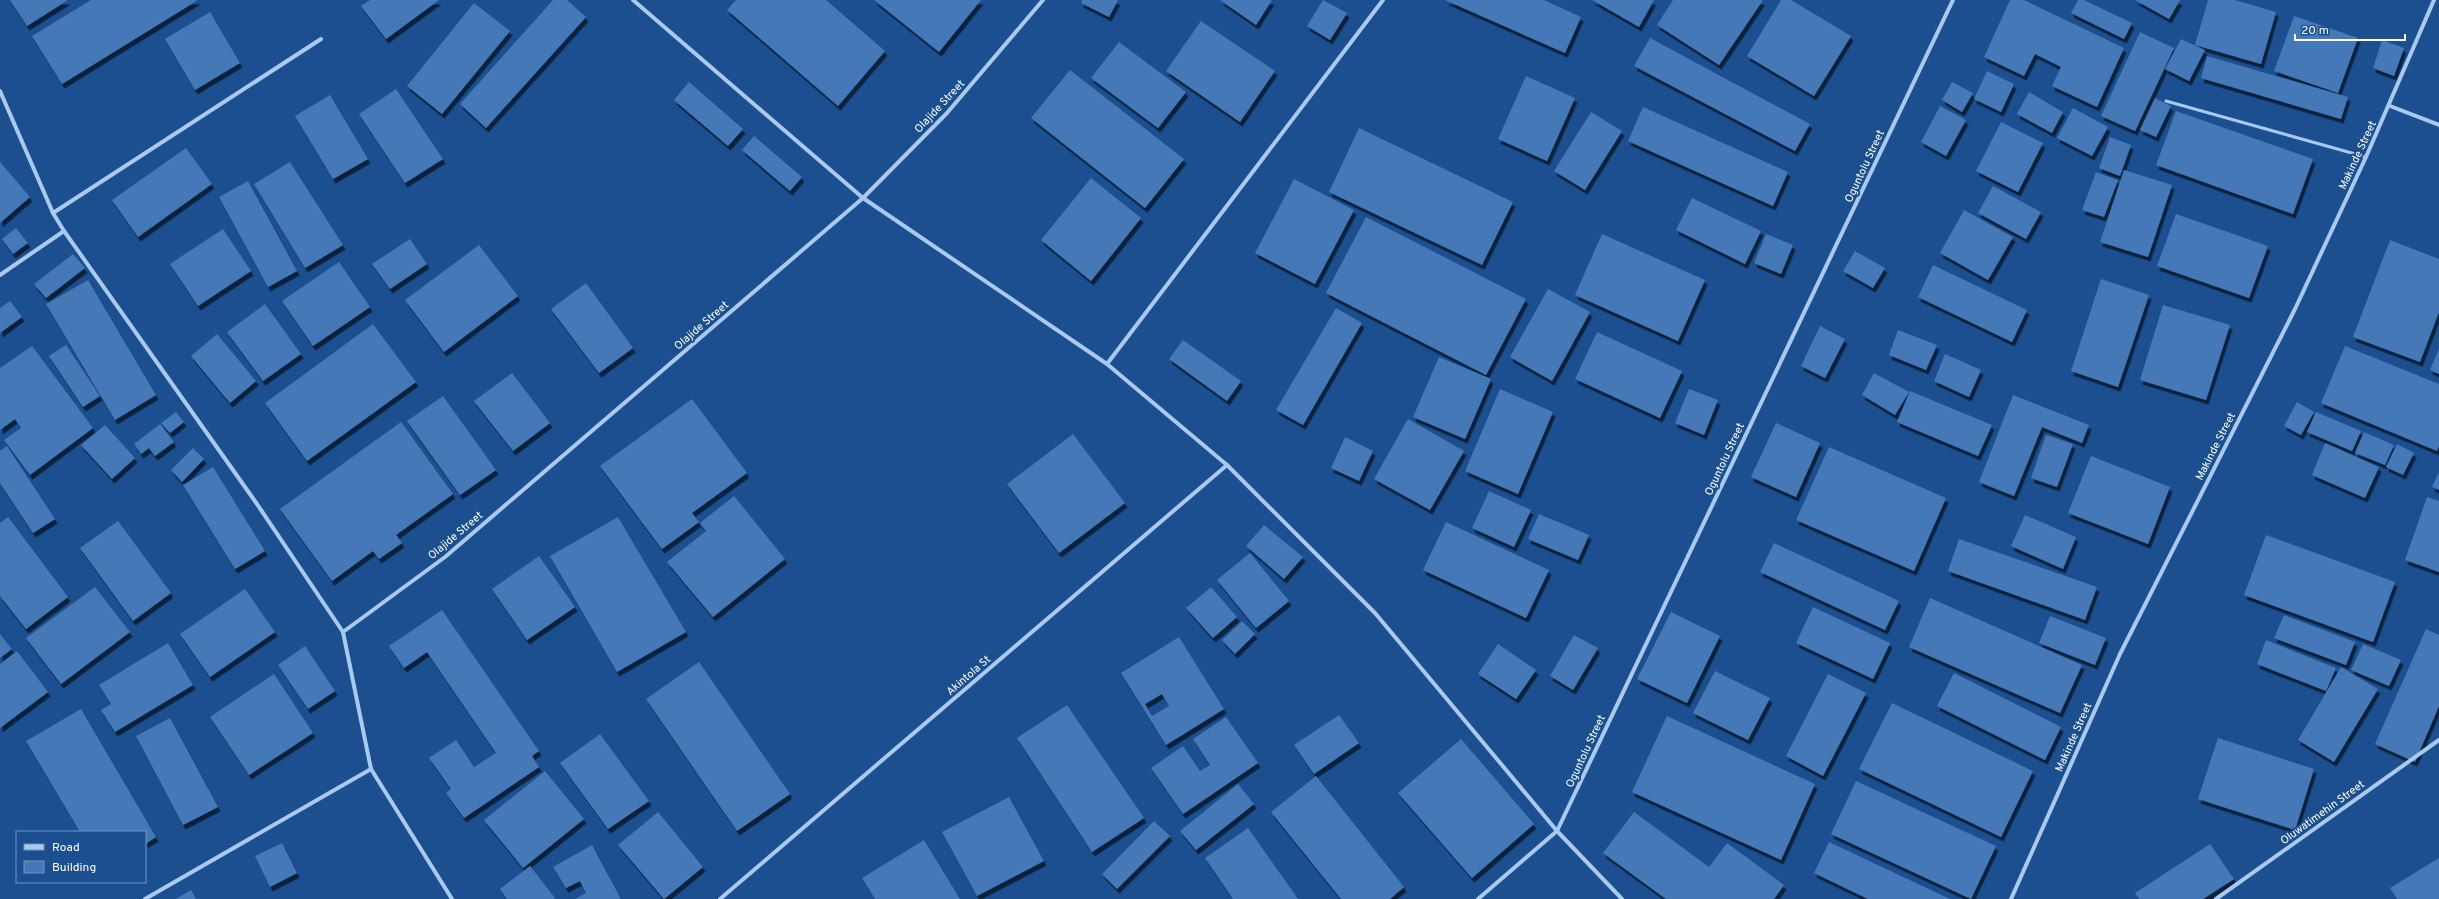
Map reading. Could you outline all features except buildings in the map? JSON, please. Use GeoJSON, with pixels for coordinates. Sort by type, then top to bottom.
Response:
{"type":"FeatureCollection","features":[{"type":"Feature","properties":{"kind":"street"},"geometry":{"type":"LineString","coordinates":[[633,0],[863,198],[1107,364],[1227,465],[1375,613],[1557,831],[1622,899]]}},
{"type":"Feature","properties":{"kind":"street","name":"Olajide Street"},"geometry":{"type":"LineString","coordinates":[[342,632],[445,557],[863,198],[947,113],[1043,0]]}},
{"type":"Feature","properties":{"kind":"street"},"geometry":{"type":"LineString","coordinates":[[1107,364],[1382,0]]}},
{"type":"Feature","properties":{"kind":"street","name":"Oguntolu Street"},"geometry":{"type":"LineString","coordinates":[[1478,899],[1557,831],[1953,0]]}},
{"type":"Feature","properties":{"kind":"street","name":"Makinde Street"},"geometry":{"type":"LineString","coordinates":[[2012,899],[2120,654],[2294,309],[2390,106],[2434,0]]}},
{"type":"Feature","properties":{"kind":"street"},"geometry":{"type":"LineString","coordinates":[[53,213],[321,39]]}},
{"type":"Feature","properties":{"kind":"street"},"geometry":{"type":"LineString","coordinates":[[0,91],[53,213],[64,231],[257,504],[342,632],[371,769],[452,899]]}},
{"type":"Feature","properties":{"kind":"street"},"geometry":{"type":"LineString","coordinates":[[2390,106],[2439,125]]}},
{"type":"Feature","properties":{"kind":"street"},"geometry":{"type":"LineString","coordinates":[[0,275],[64,231]]}},
{"type":"Feature","properties":{"kind":"street","name":"Akintola St"},"geometry":{"type":"LineString","coordinates":[[720,899],[1227,465]]}},
{"type":"Feature","properties":{"kind":"street","name":"Oluwatimehin Street"},"geometry":{"type":"LineString","coordinates":[[2216,899],[2439,740]]}},
{"type":"Feature","properties":{"kind":"street"},"geometry":{"type":"LineString","coordinates":[[145,899],[371,769]]}},
{"type":"Feature","properties":{"kind":"lane"},"geometry":{"type":"LineString","coordinates":[[2166,101],[2366,158]]}}]}
